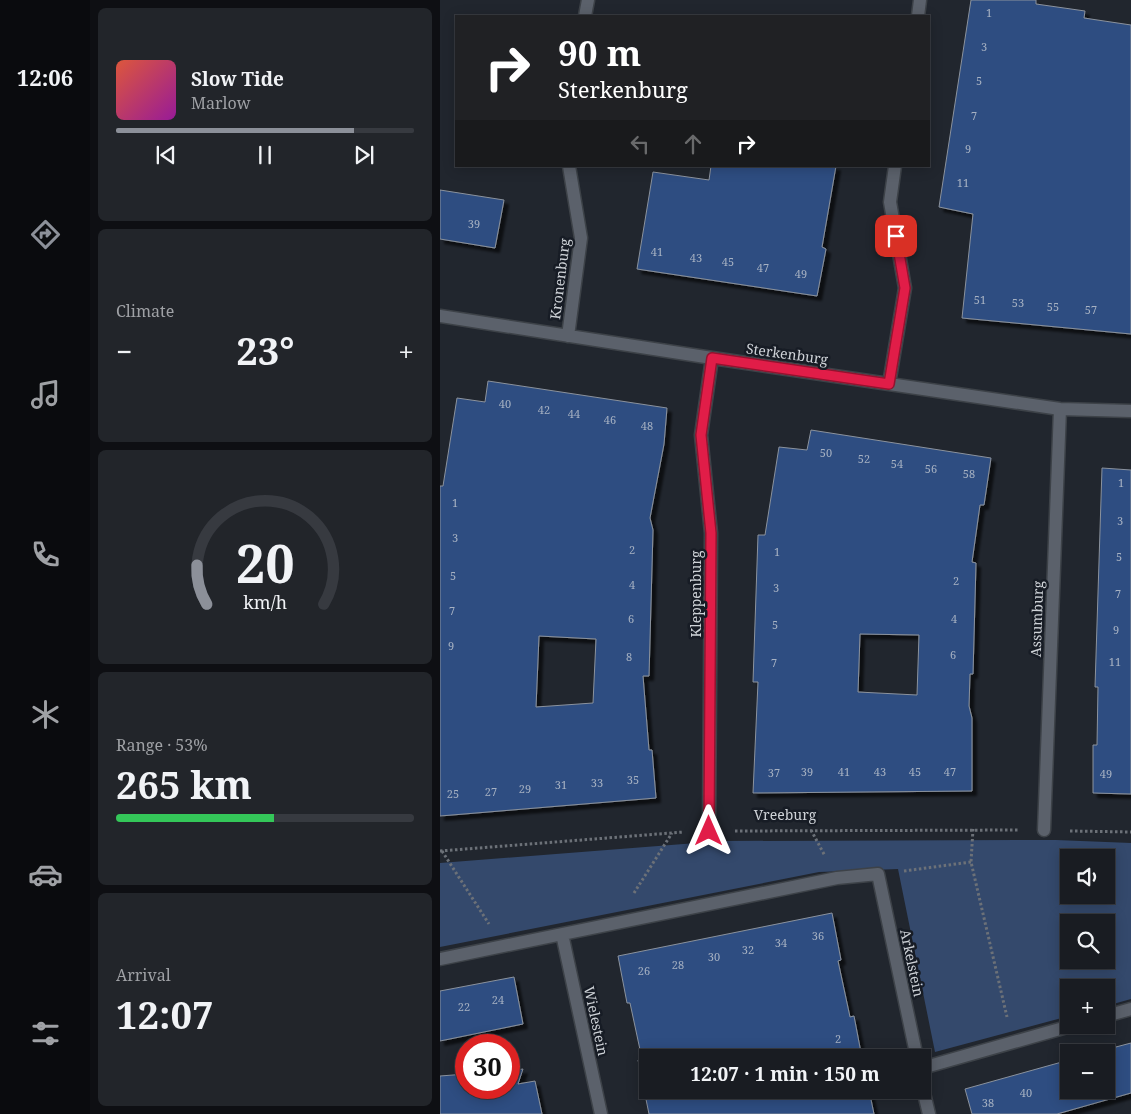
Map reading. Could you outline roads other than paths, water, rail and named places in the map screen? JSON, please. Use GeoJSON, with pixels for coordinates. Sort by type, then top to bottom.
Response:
{"type":"FeatureCollection","features":[{"type":"Feature","properties":{"kind":"street"},"geometry":{"type":"LineString","coordinates":[[585,15],[588,0]]}},
{"type":"Feature","properties":{"kind":"street"},"geometry":{"type":"LineString","coordinates":[[918,15],[920,0]]}},
{"type":"Feature","properties":{"kind":"street","name":"Kronenburg"},"geometry":{"type":"LineString","coordinates":[[568,336],[582,238],[569,167]]}},
{"type":"Feature","properties":{"kind":"street"},"geometry":{"type":"LineString","coordinates":[[889,384],[905,288],[890,202],[895,167]]}},
{"type":"Feature","properties":{"kind":"street","name":"Sterkenburg"},"geometry":{"type":"LineString","coordinates":[[440,316],[1060,409],[1131,411]]}},
{"type":"Feature","properties":{"kind":"street","name":"Kleppenburg"},"geometry":{"type":"LineString","coordinates":[[709,831],[711,533],[701,435],[712,358]]}},
{"type":"Feature","properties":{"kind":"street","name":"Assumburg"},"geometry":{"type":"LineString","coordinates":[[1044,830],[1060,409]]}},
{"type":"Feature","properties":{"kind":"street","name":"Arkelstein"},"geometry":{"type":"LineString","coordinates":[[562,934],[837,878],[878,874],[915,1049]]}},
{"type":"Feature","properties":{"kind":"street"},"geometry":{"type":"LineString","coordinates":[[440,959],[562,934]]}},
{"type":"Feature","properties":{"kind":"street","name":"Wielestein"},"geometry":{"type":"LineString","coordinates":[[562,934],[601,1114]]}},
{"type":"Feature","properties":{"kind":"street"},"geometry":{"type":"LineString","coordinates":[[1115,1013],[1131,1009]]}},
{"type":"Feature","properties":{"kind":"street"},"geometry":{"type":"LineString","coordinates":[[931,1065],[1060,1029]]}},
{"type":"Feature","properties":{"kind":"street"},"geometry":{"type":"LineString","coordinates":[[925,1099],[929,1114]]}}]}
